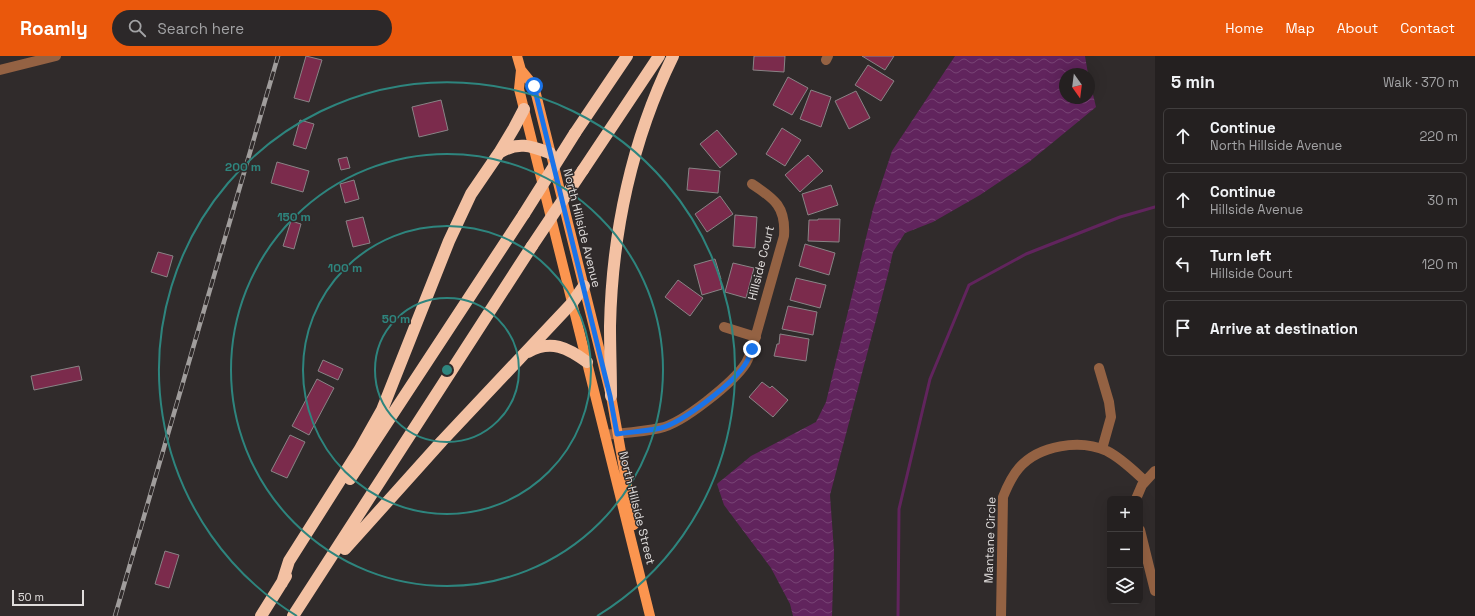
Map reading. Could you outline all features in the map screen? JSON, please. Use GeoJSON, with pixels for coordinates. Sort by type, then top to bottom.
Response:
{"type":"FeatureCollection","features":[{"type":"Feature","properties":{"kind":"highway"},"geometry":{"type":"LineString","coordinates":[[261,616],[524,214],[575,133],[627,56]]}},
{"type":"Feature","properties":{"kind":"highway"},"geometry":{"type":"LineString","coordinates":[[293,616],[532,246],[659,56]]}},
{"type":"Feature","properties":{"kind":"highway"},"geometry":{"type":"LineString","coordinates":[[610,396],[613,280],[621,215],[642,129],[673,56]]}},
{"type":"Feature","properties":{"kind":"highway"},"geometry":{"type":"LineString","coordinates":[[282,583],[289,561],[360,449],[382,410],[449,242],[471,194],[499,153],[524,109]]}},
{"type":"Feature","properties":{"kind":"highway"},"geometry":{"type":"LineString","coordinates":[[499,153],[509,147],[524,145],[550,153]]}},
{"type":"Feature","properties":{"kind":"highway"},"geometry":{"type":"LineString","coordinates":[[301,604],[338,557],[369,522],[526,354],[572,303],[584,286]]}},
{"type":"Feature","properties":{"kind":"highway"},"geometry":{"type":"LineString","coordinates":[[526,354],[542,347],[563,347],[587,362]]}},
{"type":"Feature","properties":{"kind":"main road","name":"North Hillside Street"},"geometry":{"type":"LineString","coordinates":[[517,56],[521,70],[519,89],[650,616]]}},
{"type":"Feature","properties":{"kind":"main road","name":"North Hillside Avenue"},"geometry":{"type":"LineString","coordinates":[[521,70],[534,86],[610,396],[650,616]]}},
{"type":"Feature","properties":{"kind":"street"},"geometry":{"type":"LineString","coordinates":[[0,70],[56,56]]}},
{"type":"Feature","properties":{"kind":"street","name":"Hillside Court"},"geometry":{"type":"LineString","coordinates":[[605,435],[660,428],[672,424],[724,388],[736,376],[746,362],[756,336],[784,236],[785,225],[783,215],[775,200],[752,184]]}},
{"type":"Feature","properties":{"kind":"street"},"geometry":{"type":"LineString","coordinates":[[724,327],[756,336]]}},
{"type":"Feature","properties":{"kind":"street"},"geometry":{"type":"LineString","coordinates":[[1099,368],[1109,402],[1111,417],[1102,449]]}},
{"type":"Feature","properties":{"kind":"street","name":"Mantane Circle"},"geometry":{"type":"LineString","coordinates":[[1001,616],[1003,497],[1010,481],[1019,468],[1032,457],[1049,450],[1063,446],[1081,445],[1102,449],[1114,456],[1145,481]]}},
{"type":"Feature","properties":{"kind":"street"},"geometry":{"type":"LineString","coordinates":[[1137,496],[1145,481],[1155,471]]}},
{"type":"Feature","properties":{"kind":"street"},"geometry":{"type":"LineString","coordinates":[[1140,532],[1155,591]]}},
{"type":"Feature","properties":{"kind":"water"},"geometry":{"type":"Polygon","coordinates":[[[955,56],[1085,56],[1087,68],[1059,68],[1059,104],[1095,103],[1096,107],[1029,162],[980,195],[933,222],[905,233],[893,252],[830,495],[834,551],[832,616],[793,616],[790,604],[771,568],[724,505],[717,484],[751,456],[816,422],[826,402],[873,209],[892,151],[955,56]]]}},
{"type":"Feature","properties":{"kind":"building"},"geometry":{"type":"Polygon","coordinates":[[[306,56],[322,60],[309,102],[294,98],[306,56]]]}},
{"type":"Feature","properties":{"kind":"building"},"geometry":{"type":"Polygon","coordinates":[[[754,56],[785,56],[784,72],[753,70],[754,56]]]}},
{"type":"Feature","properties":{"kind":"building"},"geometry":{"type":"Polygon","coordinates":[[[862,56],[894,56],[885,70],[862,56]]]}},
{"type":"Feature","properties":{"kind":"building"},"geometry":{"type":"Polygon","coordinates":[[[868,65],[894,81],[881,101],[855,85],[868,65]]]}},
{"type":"Feature","properties":{"kind":"building"},"geometry":{"type":"Polygon","coordinates":[[[788,77],[808,88],[792,115],[773,105],[788,77]]]}},
{"type":"Feature","properties":{"kind":"building"},"geometry":{"type":"Polygon","coordinates":[[[811,90],[831,97],[821,127],[800,119],[811,90]]]}},
{"type":"Feature","properties":{"kind":"building"},"geometry":{"type":"Polygon","coordinates":[[[856,91],[870,118],[849,129],[835,101],[856,91]]]}},
{"type":"Feature","properties":{"kind":"building"},"geometry":{"type":"Polygon","coordinates":[[[441,100],[448,130],[419,137],[412,107],[441,100]]]}},
{"type":"Feature","properties":{"kind":"building"},"geometry":{"type":"Polygon","coordinates":[[[300,120],[314,124],[306,149],[293,145],[300,120]]]}},
{"type":"Feature","properties":{"kind":"building"},"geometry":{"type":"Polygon","coordinates":[[[782,128],[801,140],[785,166],[766,154],[782,128]]]}},
{"type":"Feature","properties":{"kind":"building"},"geometry":{"type":"Polygon","coordinates":[[[717,130],[737,154],[720,168],[700,144],[717,130]]]}},
{"type":"Feature","properties":{"kind":"building"},"geometry":{"type":"Polygon","coordinates":[[[808,155],[823,171],[800,192],[785,175],[808,155]]]}},
{"type":"Feature","properties":{"kind":"building"},"geometry":{"type":"Polygon","coordinates":[[[347,157],[350,168],[341,170],[338,159],[347,157]]]}},
{"type":"Feature","properties":{"kind":"building"},"geometry":{"type":"Polygon","coordinates":[[[277,162],[309,171],[303,192],[271,183],[277,162]]]}},
{"type":"Feature","properties":{"kind":"building"},"geometry":{"type":"Polygon","coordinates":[[[689,168],[720,171],[718,193],[687,190],[689,168]]]}},
{"type":"Feature","properties":{"kind":"building"},"geometry":{"type":"Polygon","coordinates":[[[354,180],[359,199],[345,203],[340,184],[354,180]]]}},
{"type":"Feature","properties":{"kind":"building"},"geometry":{"type":"Polygon","coordinates":[[[831,185],[838,205],[808,215],[802,194],[831,185]]]}},
{"type":"Feature","properties":{"kind":"building"},"geometry":{"type":"Polygon","coordinates":[[[720,196],[733,214],[707,232],[695,214],[720,196]]]}},
{"type":"Feature","properties":{"kind":"building"},"geometry":{"type":"Polygon","coordinates":[[[735,215],[757,217],[755,248],[733,246],[735,215]]]}},
{"type":"Feature","properties":{"kind":"building"},"geometry":{"type":"Polygon","coordinates":[[[363,217],[370,243],[353,247],[346,221],[363,217]]]}},
{"type":"Feature","properties":{"kind":"building"},"geometry":{"type":"Polygon","coordinates":[[[840,219],[839,242],[808,241],[809,220],[840,219]]]}},
{"type":"Feature","properties":{"kind":"building"},"geometry":{"type":"Polygon","coordinates":[[[291,221],[301,224],[294,249],[283,246],[291,221]]]}},
{"type":"Feature","properties":{"kind":"building"},"geometry":{"type":"Polygon","coordinates":[[[805,244],[835,253],[829,275],[799,266],[805,244]]]}},
{"type":"Feature","properties":{"kind":"building"},"geometry":{"type":"Polygon","coordinates":[[[158,252],[173,256],[167,277],[151,272],[158,252]]]}},
{"type":"Feature","properties":{"kind":"building"},"geometry":{"type":"Polygon","coordinates":[[[715,259],[721,279],[722,289],[702,295],[694,265],[715,259]]]}},
{"type":"Feature","properties":{"kind":"building"},"geometry":{"type":"Polygon","coordinates":[[[733,263],[754,268],[746,298],[725,292],[733,263]]]}},
{"type":"Feature","properties":{"kind":"building"},"geometry":{"type":"Polygon","coordinates":[[[796,278],[826,285],[820,308],[790,300],[796,278]]]}},
{"type":"Feature","properties":{"kind":"building"},"geometry":{"type":"Polygon","coordinates":[[[678,280],[703,298],[690,316],[665,297],[678,280]]]}},
{"type":"Feature","properties":{"kind":"building"},"geometry":{"type":"Polygon","coordinates":[[[788,306],[817,312],[813,335],[782,329],[788,306]]]}},
{"type":"Feature","properties":{"kind":"building"},"geometry":{"type":"Polygon","coordinates":[[[780,334],[809,339],[806,361],[774,356],[777,344],[779,344],[780,334]]]}},
{"type":"Feature","properties":{"kind":"building"},"geometry":{"type":"Polygon","coordinates":[[[323,360],[343,369],[338,380],[318,371],[323,360]]]}},
{"type":"Feature","properties":{"kind":"building"},"geometry":{"type":"Polygon","coordinates":[[[79,366],[82,380],[34,390],[31,376],[79,366]]]}},
{"type":"Feature","properties":{"kind":"building"},"geometry":{"type":"Polygon","coordinates":[[[317,379],[334,388],[309,435],[292,426],[317,379]]]}},
{"type":"Feature","properties":{"kind":"building"},"geometry":{"type":"Polygon","coordinates":[[[762,382],[770,388],[772,386],[788,400],[773,417],[749,397],[762,382]]]}},
{"type":"Feature","properties":{"kind":"building"},"geometry":{"type":"Polygon","coordinates":[[[290,435],[305,442],[287,478],[271,471],[290,435]]]}},
{"type":"Feature","properties":{"kind":"building"},"geometry":{"type":"Polygon","coordinates":[[[165,551],[179,555],[169,588],[155,584],[165,551]]]}},
{"type":"Feature","properties":{"kind":"waterway"},"geometry":{"type":"LineString","coordinates":[[898,616],[899,509],[930,379],[969,285],[1026,254],[1120,217],[1155,207]]}},
{"type":"Feature","properties":{"kind":"railway"},"geometry":{"type":"LineString","coordinates":[[115,616],[278,56]]}},
{"type":"Feature","properties":{"kind":"route"},"geometry":{"type":"LineString","coordinates":[[534,86],[610,396],[617,434],[660,428],[672,424],[724,388],[736,376],[746,362],[752,349]]}}]}
